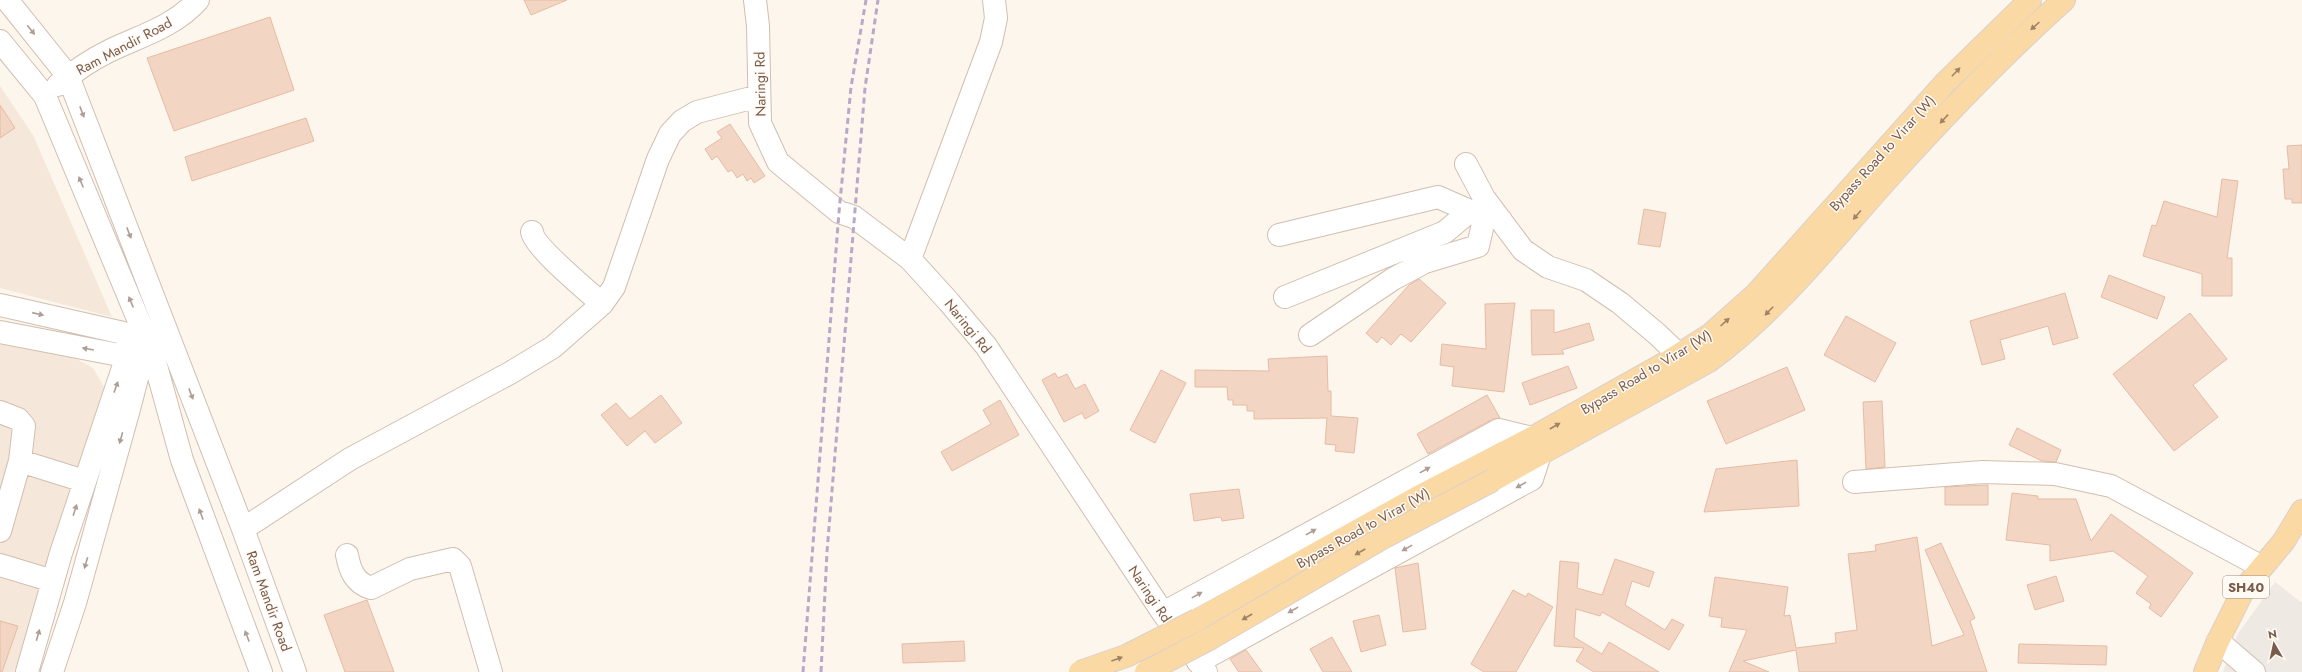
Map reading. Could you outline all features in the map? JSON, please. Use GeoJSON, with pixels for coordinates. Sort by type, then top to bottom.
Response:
{"type":"FeatureCollection","features":[{"type":"Feature","properties":{"kind":"main road","name":"Bypass Road to Virar (W)"},"geometry":{"type":"LineString","coordinates":[[1536,446],[1710,335],[1756,294],[1946,82],[1998,29],[2030,0]]}},
{"type":"Feature","properties":{"kind":"main road"},"geometry":{"type":"LineString","coordinates":[[1146,672],[1211,638],[1386,536],[1488,472],[1536,446],[1709,361],[1737,340],[1765,315],[1831,245],[1892,174],[2010,48],[2064,0]]}},
{"type":"Feature","properties":{"kind":"main road","name":"Bypass Road to Virar (W)"},"geometry":{"type":"LineString","coordinates":[[1080,672],[1126,656],[1197,620],[1418,497],[1488,472]]}},
{"type":"Feature","properties":{"kind":"main road","name":"SH40"},"geometry":{"type":"LineString","coordinates":[[2205,672],[2218,641],[2244,589],[2284,541],[2300,516]]}},
{"type":"Feature","properties":{"kind":"street","name":"Ram Mandir Road"},"geometry":{"type":"LineString","coordinates":[[7,0],[68,76],[243,529],[295,672]]}},
{"type":"Feature","properties":{"kind":"street","name":"Ram Mandir Road"},"geometry":{"type":"LineString","coordinates":[[45,96],[68,76],[109,51],[162,28],[198,0]]}},
{"type":"Feature","properties":{"kind":"street","name":"Naringi Rd"},"geometry":{"type":"LineString","coordinates":[[755,0],[758,26],[760,123],[778,162],[839,212],[854,217],[910,259],[986,346],[1163,614],[1202,667]]}},
{"type":"Feature","properties":{"kind":"street"},"geometry":{"type":"LineString","coordinates":[[910,259],[991,42],[996,18],[994,0]]}},
{"type":"Feature","properties":{"kind":"street"},"geometry":{"type":"LineString","coordinates":[[0,41],[45,96],[138,336],[141,359],[182,460],[261,672]]}},
{"type":"Feature","properties":{"kind":"street"},"geometry":{"type":"LineString","coordinates":[[243,529],[350,459],[510,373],[554,347],[602,304],[614,288],[658,159],[670,134],[682,121],[697,112],[759,96]]}},
{"type":"Feature","properties":{"kind":"street"},"geometry":{"type":"LineString","coordinates":[[1310,335],[1393,279],[1424,262],[1478,246],[1485,215],[1484,198],[1466,164]]}},
{"type":"Feature","properties":{"kind":"street"},"geometry":{"type":"LineString","coordinates":[[1280,235],[1438,197],[1485,215],[1523,250],[1548,267],[1586,280],[1620,303],[1657,334],[1679,356]]}},
{"type":"Feature","properties":{"kind":"street"},"geometry":{"type":"LineString","coordinates":[[1285,297],[1485,215]]}},
{"type":"Feature","properties":{"kind":"street"},"geometry":{"type":"LineString","coordinates":[[532,232],[533,236],[543,249],[602,304]]}},
{"type":"Feature","properties":{"kind":"street"},"geometry":{"type":"LineString","coordinates":[[0,305],[171,342]]}},
{"type":"Feature","properties":{"kind":"street"},"geometry":{"type":"LineString","coordinates":[[0,332],[181,368]]}},
{"type":"Feature","properties":{"kind":"street"},"geometry":{"type":"LineString","coordinates":[[52,672],[74,603],[141,359],[138,336]]}},
{"type":"Feature","properties":{"kind":"street"},"geometry":{"type":"LineString","coordinates":[[27,672],[84,481],[141,359]]}},
{"type":"Feature","properties":{"kind":"street"},"geometry":{"type":"LineString","coordinates":[[0,412],[18,419],[24,426],[20,461],[0,531]]}},
{"type":"Feature","properties":{"kind":"street"},"geometry":{"type":"LineString","coordinates":[[1163,614],[1499,430],[1536,446],[1532,479],[1202,667]]}},
{"type":"Feature","properties":{"kind":"street"},"geometry":{"type":"LineString","coordinates":[[20,461],[84,481]]}},
{"type":"Feature","properties":{"kind":"street"},"geometry":{"type":"LineString","coordinates":[[1854,482],[1982,472],[2062,475],[2112,486],[2262,567]]}},
{"type":"Feature","properties":{"kind":"street"},"geometry":{"type":"LineString","coordinates":[[347,555],[354,576],[363,585],[371,588],[410,569],[453,559],[460,566],[491,672]]}},
{"type":"Feature","properties":{"kind":"street"},"geometry":{"type":"LineString","coordinates":[[0,565],[53,581]]}},
{"type":"Feature","properties":{"kind":"street"},"geometry":{"type":"LineString","coordinates":[[2218,641],[2254,672]]}},
{"type":"Feature","properties":{"kind":"shaded area"},"geometry":{"type":"Polygon","coordinates":[[[0,86],[33,135],[112,317],[0,288],[0,86]]]}},
{"type":"Feature","properties":{"kind":"shaded area"},"geometry":{"type":"Polygon","coordinates":[[[0,339],[66,353],[93,368],[107,392],[20,661],[14,672],[0,672],[0,339]]]}},
{"type":"Feature","properties":{"kind":"shaded area"},"geometry":{"type":"Polygon","coordinates":[[[2275,582],[2302,603],[2302,672],[2223,672],[2237,635],[2275,582]]]}},
{"type":"Feature","properties":{"kind":"building"},"geometry":{"type":"Polygon","coordinates":[[[524,0],[567,0],[531,15],[524,0]]]}},
{"type":"Feature","properties":{"kind":"building"},"geometry":{"type":"Polygon","coordinates":[[[270,17],[294,90],[174,131],[147,58],[270,17]]]}},
{"type":"Feature","properties":{"kind":"building"},"geometry":{"type":"Polygon","coordinates":[[[0,105],[15,128],[0,138],[0,105]]]}},
{"type":"Feature","properties":{"kind":"building"},"geometry":{"type":"Polygon","coordinates":[[[306,118],[314,141],[192,181],[185,157],[306,118]]]}},
{"type":"Feature","properties":{"kind":"building"},"geometry":{"type":"Polygon","coordinates":[[[730,124],[765,176],[754,183],[751,178],[747,181],[743,174],[737,178],[732,170],[728,172],[717,156],[712,160],[705,149],[722,138],[717,132],[730,124]]]}},
{"type":"Feature","properties":{"kind":"building"},"geometry":{"type":"Polygon","coordinates":[[[2302,145],[2302,203],[2292,203],[2292,199],[2285,199],[2283,169],[2289,169],[2287,146],[2302,145]]]}},
{"type":"Feature","properties":{"kind":"building"},"geometry":{"type":"Polygon","coordinates":[[[2222,179],[2238,181],[2227,258],[2232,258],[2232,296],[2202,296],[2202,274],[2143,256],[2152,225],[2156,226],[2164,201],[2217,217],[2222,179]]]}},
{"type":"Feature","properties":{"kind":"building"},"geometry":{"type":"Polygon","coordinates":[[[1644,209],[1666,213],[1660,247],[1638,244],[1644,209]]]}},
{"type":"Feature","properties":{"kind":"building"},"geometry":{"type":"Polygon","coordinates":[[[2109,275],[2165,297],[2157,319],[2101,297],[2109,275]]]}},
{"type":"Feature","properties":{"kind":"building"},"geometry":{"type":"Polygon","coordinates":[[[1419,279],[1446,303],[1411,342],[1401,334],[1391,345],[1382,337],[1377,343],[1366,333],[1409,285],[1419,279]]]}},
{"type":"Feature","properties":{"kind":"building"},"geometry":{"type":"Polygon","coordinates":[[[2065,293],[2078,338],[2053,345],[2048,326],[2000,340],[2005,359],[1982,365],[1970,321],[2065,293]]]}},
{"type":"Feature","properties":{"kind":"building"},"geometry":{"type":"Polygon","coordinates":[[[1515,303],[1504,392],[1452,386],[1454,367],[1440,365],[1442,344],[1486,349],[1485,304],[1515,303]]]}},
{"type":"Feature","properties":{"kind":"building"},"geometry":{"type":"Polygon","coordinates":[[[1531,310],[1554,310],[1554,333],[1589,323],[1594,340],[1562,350],[1564,354],[1532,355],[1531,310]]]}},
{"type":"Feature","properties":{"kind":"building"},"geometry":{"type":"Polygon","coordinates":[[[2190,313],[2227,359],[2193,385],[2218,417],[2174,451],[2113,374],[2190,313]]]}},
{"type":"Feature","properties":{"kind":"building"},"geometry":{"type":"Polygon","coordinates":[[[1846,316],[1896,343],[1875,382],[1824,355],[1846,316]]]}},
{"type":"Feature","properties":{"kind":"building"},"geometry":{"type":"Polygon","coordinates":[[[1327,356],[1328,391],[1331,391],[1331,416],[1358,418],[1354,453],[1335,451],[1336,445],[1325,444],[1327,418],[1254,419],[1254,411],[1247,411],[1247,405],[1233,405],[1233,400],[1228,400],[1227,387],[1195,387],[1195,370],[1269,371],[1268,359],[1327,356]]]}},
{"type":"Feature","properties":{"kind":"building"},"geometry":{"type":"Polygon","coordinates":[[[1568,366],[1577,388],[1530,405],[1522,383],[1568,366]]]}},
{"type":"Feature","properties":{"kind":"building"},"geometry":{"type":"Polygon","coordinates":[[[1787,367],[1805,410],[1726,444],[1707,401],[1787,367]]]}},
{"type":"Feature","properties":{"kind":"building"},"geometry":{"type":"Polygon","coordinates":[[[1161,370],[1186,383],[1155,443],[1130,430],[1161,370]]]}},
{"type":"Feature","properties":{"kind":"building"},"geometry":{"type":"Polygon","coordinates":[[[1055,373],[1058,378],[1067,374],[1075,389],[1085,384],[1099,411],[1085,419],[1082,413],[1064,422],[1042,380],[1055,373]]]}},
{"type":"Feature","properties":{"kind":"building"},"geometry":{"type":"Polygon","coordinates":[[[661,395],[682,423],[655,443],[645,431],[627,446],[601,415],[616,403],[630,419],[661,395]]]}},
{"type":"Feature","properties":{"kind":"building"},"geometry":{"type":"Polygon","coordinates":[[[1487,395],[1500,418],[1493,419],[1428,454],[1417,434],[1487,395]]]}},
{"type":"Feature","properties":{"kind":"building"},"geometry":{"type":"Polygon","coordinates":[[[1000,400],[1019,435],[952,471],[941,452],[991,424],[983,410],[1000,400]]]}},
{"type":"Feature","properties":{"kind":"building"},"geometry":{"type":"Polygon","coordinates":[[[1882,401],[1885,467],[1866,469],[1863,402],[1882,401]]]}},
{"type":"Feature","properties":{"kind":"building"},"geometry":{"type":"Polygon","coordinates":[[[2017,428],[2061,450],[2056,462],[2042,461],[2009,445],[2017,428]]]}},
{"type":"Feature","properties":{"kind":"building"},"geometry":{"type":"Polygon","coordinates":[[[1797,460],[1799,506],[1704,512],[1716,469],[1797,460]]]}},
{"type":"Feature","properties":{"kind":"building"},"geometry":{"type":"Polygon","coordinates":[[[1988,485],[1988,505],[1945,505],[1945,487],[1988,485]]]}},
{"type":"Feature","properties":{"kind":"building"},"geometry":{"type":"Polygon","coordinates":[[[1239,489],[1244,518],[1222,521],[1221,517],[1194,521],[1190,494],[1239,489]]]}},
{"type":"Feature","properties":{"kind":"building"},"geometry":{"type":"Polygon","coordinates":[[[2012,493],[2038,496],[2038,499],[2076,499],[2091,541],[2111,514],[2193,573],[2161,617],[2149,608],[2151,604],[2136,593],[2148,576],[2113,551],[2050,561],[2050,545],[2006,540],[2012,493]]]}},
{"type":"Feature","properties":{"kind":"building"},"geometry":{"type":"Polygon","coordinates":[[[1917,537],[1932,646],[1964,635],[1925,550],[1941,543],[1975,618],[1970,621],[1987,672],[1799,672],[1796,650],[1743,661],[1769,672],[1729,672],[1747,630],[1721,627],[1722,618],[1709,616],[1715,577],[1788,587],[1784,616],[1790,615],[1796,648],[1836,643],[1835,633],[1857,630],[1848,554],[1876,551],[1875,545],[1917,537]]]}},
{"type":"Feature","properties":{"kind":"building"},"geometry":{"type":"Polygon","coordinates":[[[1615,559],[1654,572],[1649,587],[1632,581],[1625,605],[1665,630],[1672,619],[1684,625],[1669,650],[1602,612],[1600,616],[1576,609],[1574,637],[1602,654],[1609,642],[1659,672],[1594,672],[1576,661],[1584,648],[1554,646],[1560,561],[1579,563],[1577,588],[1602,595],[1615,559]]]}},
{"type":"Feature","properties":{"kind":"building"},"geometry":{"type":"Polygon","coordinates":[[[1418,563],[1426,629],[1403,632],[1395,568],[1418,563]]]}},
{"type":"Feature","properties":{"kind":"building"},"geometry":{"type":"Polygon","coordinates":[[[2056,576],[2064,601],[2035,610],[2027,585],[2056,576]]]}},
{"type":"Feature","properties":{"kind":"building"},"geometry":{"type":"Polygon","coordinates":[[[1513,590],[1526,597],[1528,593],[1553,607],[1516,672],[1484,672],[1471,664],[1513,590]]]}},
{"type":"Feature","properties":{"kind":"building"},"geometry":{"type":"Polygon","coordinates":[[[367,600],[394,672],[345,672],[324,615],[367,600]]]}},
{"type":"Feature","properties":{"kind":"building"},"geometry":{"type":"Polygon","coordinates":[[[1379,615],[1386,645],[1361,652],[1353,621],[1379,615]]]}},
{"type":"Feature","properties":{"kind":"building"},"geometry":{"type":"Polygon","coordinates":[[[0,621],[18,626],[2,672],[0,672],[0,621]]]}},
{"type":"Feature","properties":{"kind":"building"},"geometry":{"type":"Polygon","coordinates":[[[1332,637],[1352,672],[1323,672],[1310,649],[1332,637]]]}},
{"type":"Feature","properties":{"kind":"building"},"geometry":{"type":"Polygon","coordinates":[[[964,641],[965,661],[903,663],[902,644],[964,641]]]}},
{"type":"Feature","properties":{"kind":"building"},"geometry":{"type":"Polygon","coordinates":[[[2019,644],[2107,646],[2106,665],[2018,663],[2019,644]]]}},
{"type":"Feature","properties":{"kind":"building"},"geometry":{"type":"Polygon","coordinates":[[[1246,650],[1262,672],[1239,672],[1230,659],[1246,650]]]}},
{"type":"Feature","properties":{"kind":"railway"},"geometry":{"type":"LineString","coordinates":[[803,672],[839,212],[851,87],[866,0]]}},
{"type":"Feature","properties":{"kind":"railway"},"geometry":{"type":"LineString","coordinates":[[821,672],[827,552],[865,88],[878,0]]}}]}
